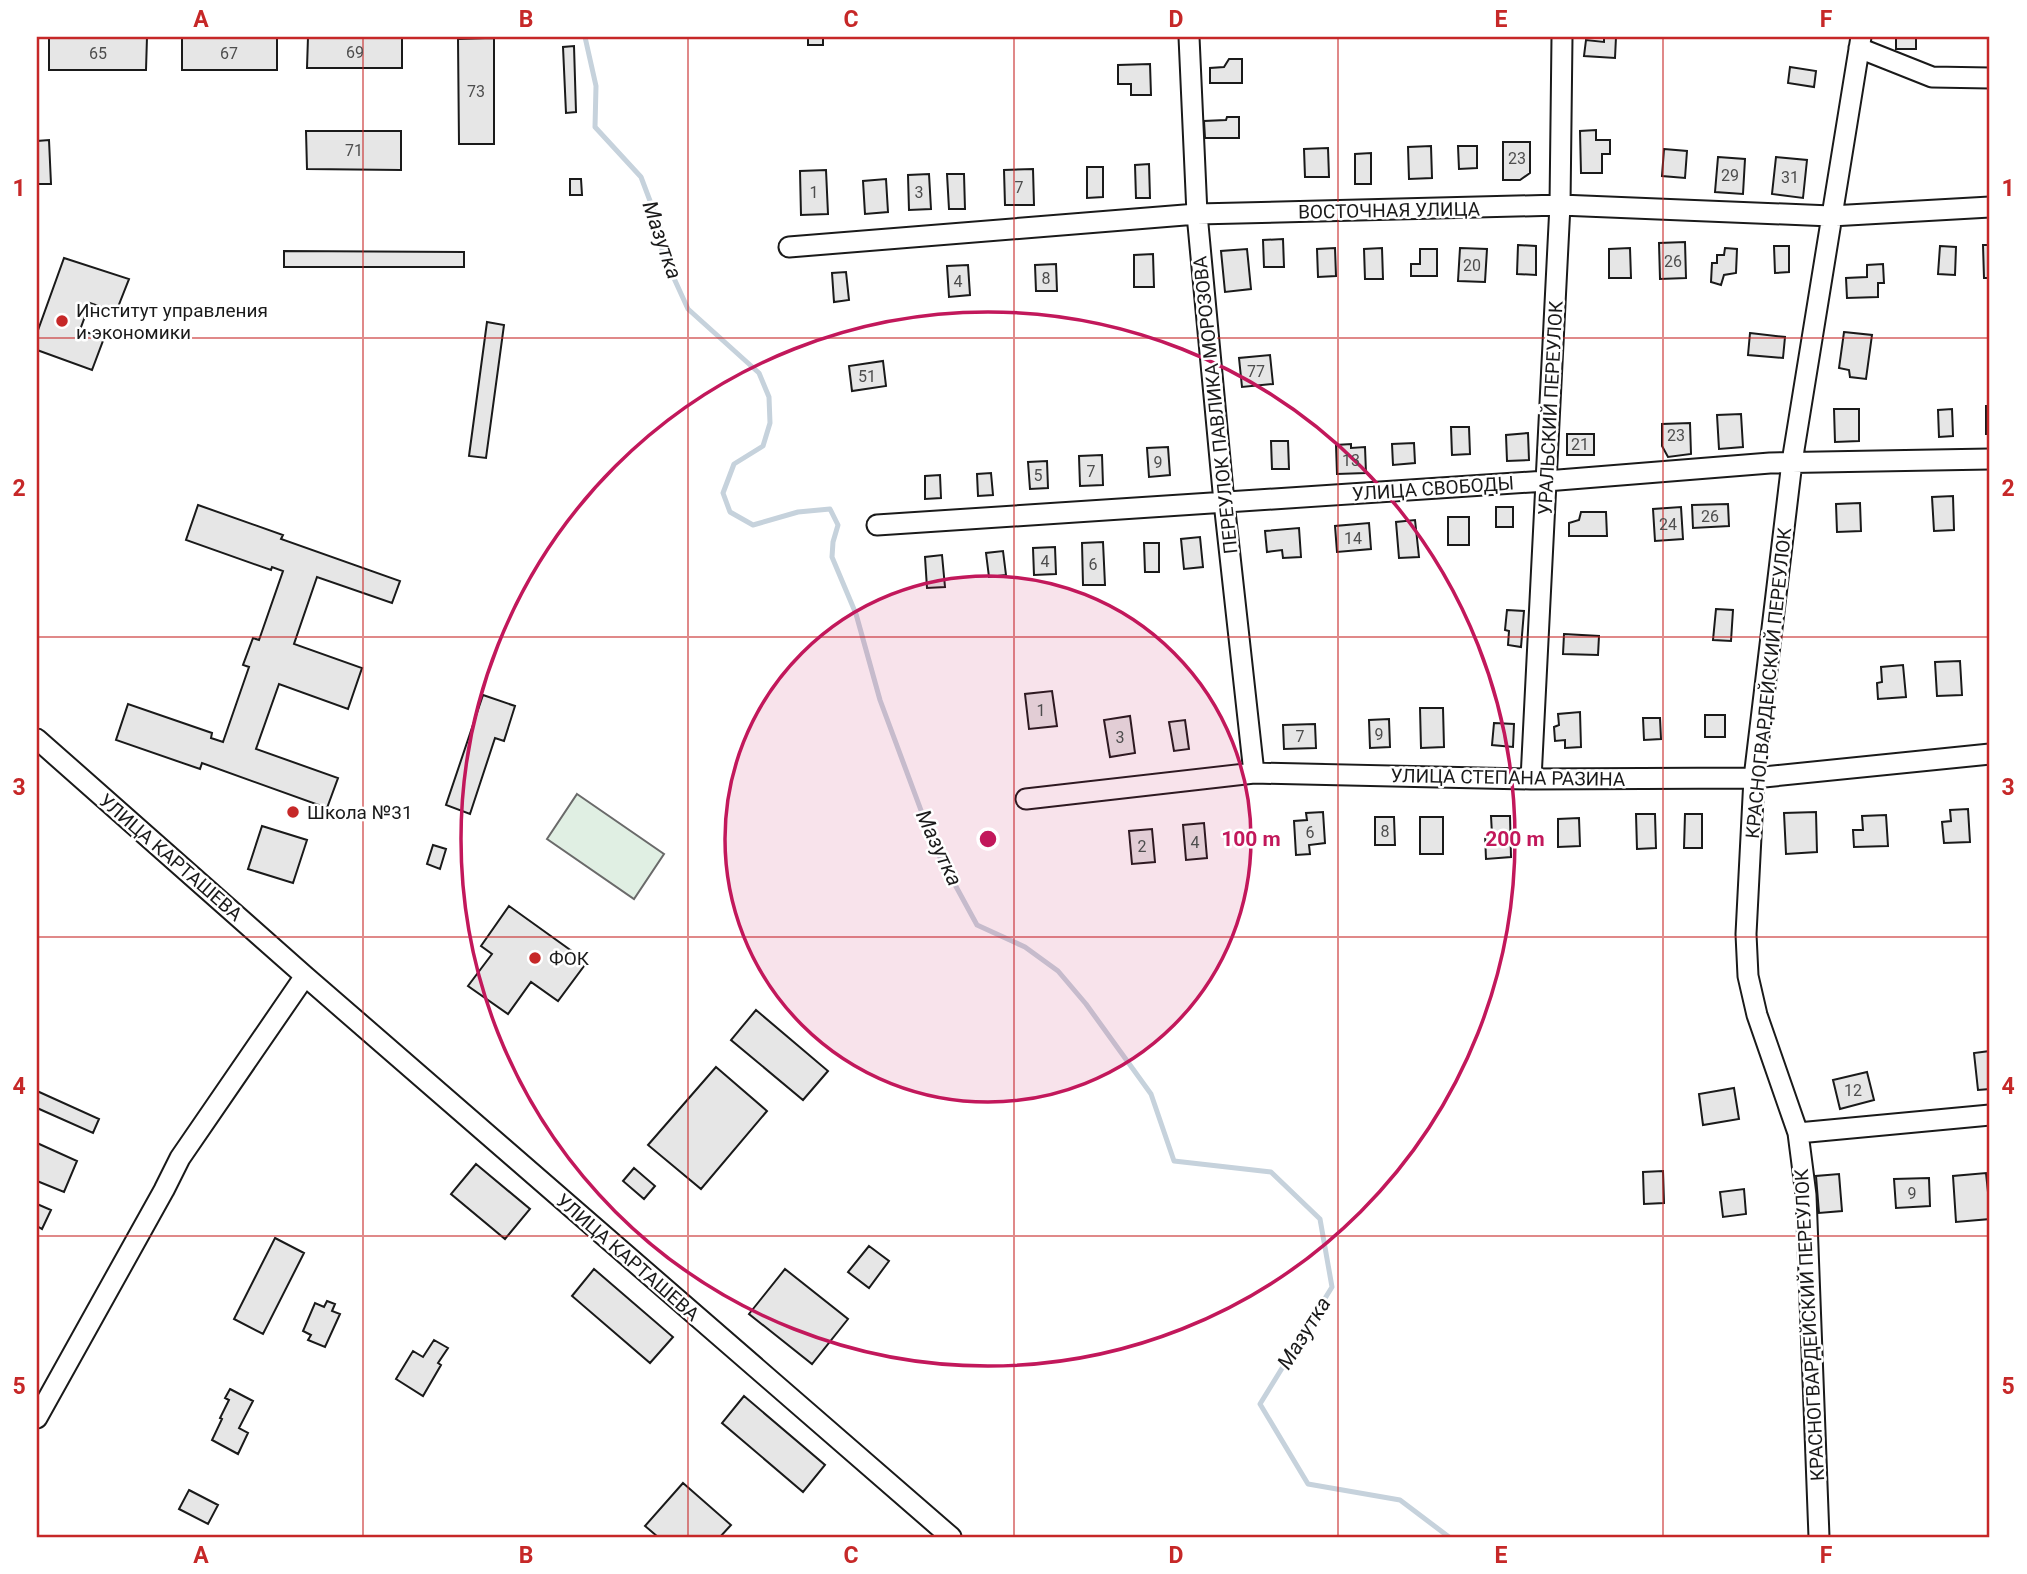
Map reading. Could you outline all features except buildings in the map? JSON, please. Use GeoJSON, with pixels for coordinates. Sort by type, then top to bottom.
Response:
{"type":"FeatureCollection","features":[{"type":"Feature","properties":{"kind":"street","name":"ПЕРЕУЛОК ПАВЛИКА МОРОЗОВА"},"geometry":{"type":"LineString","coordinates":[[1189,37],[1197,214],[1224,502],[1254,773]]}},
{"type":"Feature","properties":{"kind":"street","name":"УРАЛЬСКИЙ ПЕРЕУЛОК"},"geometry":{"type":"LineString","coordinates":[[1531,779],[1560,205],[1562,37]]}},
{"type":"Feature","properties":{"kind":"street"},"geometry":{"type":"LineString","coordinates":[[1860,42],[1931,77],[1990,78]]}},
{"type":"Feature","properties":{"kind":"street","name":"КРАСНОГВАРДЕЙСКИЙ ПЕРЕУЛОК"},"geometry":{"type":"LineString","coordinates":[[1819,1537],[1806,1195],[1798,1133],[1757,1015],[1748,976],[1746,934],[1754,778],[1792,462],[1860,42]]}},
{"type":"Feature","properties":{"kind":"street","name":"ВОСТОЧНАЯ УЛИЦА"},"geometry":{"type":"LineString","coordinates":[[789,247],[1197,214],[1560,205],[1831,216],[1990,207]]}},
{"type":"Feature","properties":{"kind":"street","name":"УЛИЦА СВОБОДЫ"},"geometry":{"type":"LineString","coordinates":[[877,526],[1792,462],[1990,459]]}},
{"type":"Feature","properties":{"kind":"street","name":"УЛИЦА КАРТАШЕВА"},"geometry":{"type":"LineString","coordinates":[[37,739],[305,976],[951,1537]]}},
{"type":"Feature","properties":{"kind":"street","name":"УЛИЦА СТЕПАНА РАЗИНА"},"geometry":{"type":"LineString","coordinates":[[1026,799],[1254,773],[1531,779],[1754,778],[1990,754]]}},
{"type":"Feature","properties":{"kind":"street"},"geometry":{"type":"LineString","coordinates":[[37,1418],[180,1158],[305,976]]}},
{"type":"Feature","properties":{"kind":"street"},"geometry":{"type":"LineString","coordinates":[[1798,1133],[1990,1115]]}},
{"type":"Feature","properties":{"kind":"green space"},"geometry":{"type":"Polygon","coordinates":[[[577,794],[664,854],[634,899],[547,839],[577,794]]]}},
{"type":"Feature","properties":{"kind":"waterway","name":"Мазутка"},"geometry":{"type":"LineString","coordinates":[[585,37],[596,86],[595,127],[641,177],[661,230],[662,252],[688,309],[759,373],[769,397],[770,423],[763,446],[734,464],[723,493],[730,512],[753,525],[798,512],[830,509],[838,525],[832,557],[856,614],[880,700],[935,848],[977,925],[1025,947],[1058,971],[1086,1004],[1151,1094],[1174,1161],[1271,1172],[1320,1219],[1332,1287],[1260,1404],[1308,1484],[1400,1500],[1449,1537]]}},
{"type":"Feature","properties":{"kind":"place","name":"Институт управления и экономики"},"geometry":{"type":"Point","coordinates":[62,321]}},
{"type":"Feature","properties":{"kind":"place","name":"Школа №31"},"geometry":{"type":"Point","coordinates":[293,812]}},
{"type":"Feature","properties":{"kind":"place","name":"ФОК"},"geometry":{"type":"Point","coordinates":[535,958]}}]}
